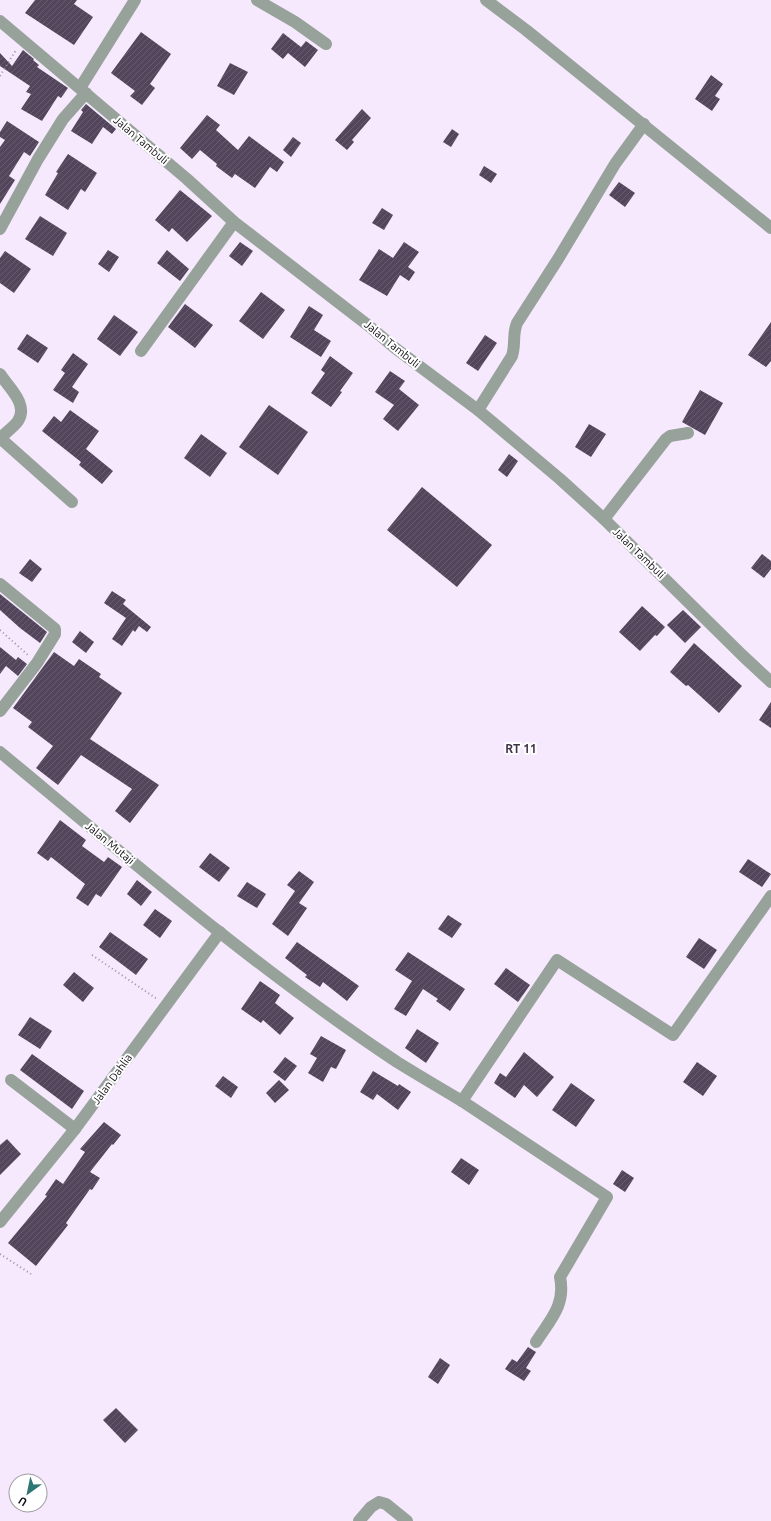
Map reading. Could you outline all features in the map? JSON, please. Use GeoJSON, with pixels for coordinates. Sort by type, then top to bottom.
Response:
{"type":"FeatureCollection","features":[{"type":"Feature","properties":{"kind":"street"},"geometry":{"type":"LineString","coordinates":[[0,230],[38,159],[63,119],[83,91],[135,0]]}},
{"type":"Feature","properties":{"kind":"street"},"geometry":{"type":"LineString","coordinates":[[256,0],[294,22],[326,44]]}},
{"type":"Feature","properties":{"kind":"street"},"geometry":{"type":"LineString","coordinates":[[486,0],[644,124],[771,228]]}},
{"type":"Feature","properties":{"kind":"street","name":"Jalan Tambuli"},"geometry":{"type":"LineString","coordinates":[[0,21],[187,179],[234,222],[369,326],[395,348],[478,410],[560,479],[604,519],[771,682]]}},
{"type":"Feature","properties":{"kind":"street"},"geometry":{"type":"LineString","coordinates":[[478,410],[512,356],[515,349],[513,331],[517,323],[558,259],[615,164],[644,124]]}},
{"type":"Feature","properties":{"kind":"street"},"geometry":{"type":"LineString","coordinates":[[141,351],[234,222]]}},
{"type":"Feature","properties":{"kind":"street"},"geometry":{"type":"LineString","coordinates":[[0,374],[18,398],[21,412],[18,421],[0,438],[72,502]]}},
{"type":"Feature","properties":{"kind":"street"},"geometry":{"type":"LineString","coordinates":[[604,519],[666,439],[670,436],[688,433]]}},
{"type":"Feature","properties":{"kind":"street"},"geometry":{"type":"LineString","coordinates":[[0,584],[55,629],[55,634],[37,663],[0,711]]}},
{"type":"Feature","properties":{"kind":"street","name":"Jalan Mutaji"},"geometry":{"type":"LineString","coordinates":[[0,752],[220,932],[294,990],[398,1062],[462,1101],[607,1197],[560,1277],[561,1294],[559,1307],[536,1342]]}},
{"type":"Feature","properties":{"kind":"street"},"geometry":{"type":"LineString","coordinates":[[462,1101],[557,960],[673,1035],[771,896]]}},
{"type":"Feature","properties":{"kind":"street","name":"Jalan Dahlia"},"geometry":{"type":"LineString","coordinates":[[0,1222],[75,1129],[220,932]]}},
{"type":"Feature","properties":{"kind":"street"},"geometry":{"type":"LineString","coordinates":[[11,1080],[75,1129]]}},
{"type":"Feature","properties":{"kind":"street"},"geometry":{"type":"LineString","coordinates":[[359,1521],[371,1507],[379,1502],[386,1504],[407,1521]]}},
{"type":"Feature","properties":{"kind":"path"},"geometry":{"type":"LineString","coordinates":[[0,76],[22,40]]}},
{"type":"Feature","properties":{"kind":"path"},"geometry":{"type":"LineString","coordinates":[[0,630],[37,663]]}},
{"type":"Feature","properties":{"kind":"path"},"geometry":{"type":"LineString","coordinates":[[92,955],[166,1006]]}},
{"type":"Feature","properties":{"kind":"path"},"geometry":{"type":"LineString","coordinates":[[0,1254],[30,1274]]}},
{"type":"Feature","properties":{"kind":"building"},"geometry":{"type":"Polygon","coordinates":[[[35,0],[77,0],[74,4],[93,17],[74,45],[25,13],[35,0]]]}},
{"type":"Feature","properties":{"kind":"building"},"geometry":{"type":"Polygon","coordinates":[[[141,32],[171,54],[150,84],[155,88],[142,105],[130,96],[135,91],[111,73],[141,32]]]}},
{"type":"Feature","properties":{"kind":"building"},"geometry":{"type":"Polygon","coordinates":[[[283,33],[301,47],[306,41],[318,50],[305,67],[288,53],[283,59],[271,49],[283,33]]]}},
{"type":"Feature","properties":{"kind":"building"},"geometry":{"type":"Polygon","coordinates":[[[23,50],[39,65],[37,67],[68,88],[61,98],[58,96],[42,121],[21,109],[31,94],[26,92],[30,86],[0,66],[0,53],[12,66],[23,50]]]}},
{"type":"Feature","properties":{"kind":"building"},"geometry":{"type":"Polygon","coordinates":[[[230,63],[248,72],[234,95],[217,86],[230,63]]]}},
{"type":"Feature","properties":{"kind":"building"},"geometry":{"type":"Polygon","coordinates":[[[711,75],[723,84],[715,96],[720,99],[712,111],[695,99],[711,75]]]}},
{"type":"Feature","properties":{"kind":"building"},"geometry":{"type":"Polygon","coordinates":[[[86,104],[116,129],[112,134],[103,127],[92,144],[71,131],[83,112],[81,110],[86,104]]]}},
{"type":"Feature","properties":{"kind":"building"},"geometry":{"type":"Polygon","coordinates":[[[362,109],[371,118],[352,140],[354,142],[347,150],[335,140],[362,109]]]}},
{"type":"Feature","properties":{"kind":"building"},"geometry":{"type":"Polygon","coordinates":[[[207,115],[220,125],[216,130],[238,150],[249,136],[284,162],[277,172],[270,167],[255,188],[235,174],[232,178],[216,166],[217,164],[200,150],[192,159],[180,148],[207,115]]]}},
{"type":"Feature","properties":{"kind":"building"},"geometry":{"type":"Polygon","coordinates":[[[7,121],[39,142],[30,156],[24,152],[9,176],[15,180],[0,204],[0,147],[5,140],[0,137],[0,132],[7,121]]]}},
{"type":"Feature","properties":{"kind":"building"},"geometry":{"type":"Polygon","coordinates":[[[452,129],[459,134],[451,147],[443,142],[452,129]]]}},
{"type":"Feature","properties":{"kind":"building"},"geometry":{"type":"Polygon","coordinates":[[[293,137],[301,143],[291,157],[283,150],[293,137]]]}},
{"type":"Feature","properties":{"kind":"building"},"geometry":{"type":"Polygon","coordinates":[[[68,154],[97,173],[85,192],[81,189],[68,210],[45,195],[58,173],[56,172],[68,154]]]}},
{"type":"Feature","properties":{"kind":"building"},"geometry":{"type":"Polygon","coordinates":[[[484,166],[497,174],[491,183],[479,175],[484,166]]]}},
{"type":"Feature","properties":{"kind":"building"},"geometry":{"type":"Polygon","coordinates":[[[619,182],[635,193],[625,207],[609,195],[619,182]]]}},
{"type":"Feature","properties":{"kind":"building"},"geometry":{"type":"Polygon","coordinates":[[[180,190],[212,216],[187,242],[172,228],[169,232],[155,220],[180,190]]]}},
{"type":"Feature","properties":{"kind":"building"},"geometry":{"type":"Polygon","coordinates":[[[382,208],[393,215],[384,230],[372,223],[382,208]]]}},
{"type":"Feature","properties":{"kind":"building"},"geometry":{"type":"Polygon","coordinates":[[[40,216],[67,233],[53,256],[25,239],[40,216]]]}},
{"type":"Feature","properties":{"kind":"building"},"geometry":{"type":"Polygon","coordinates":[[[240,242],[253,251],[242,266],[229,256],[240,242]]]}},
{"type":"Feature","properties":{"kind":"building"},"geometry":{"type":"Polygon","coordinates":[[[404,242],[419,252],[408,267],[415,272],[409,281],[400,275],[387,296],[359,280],[379,249],[393,258],[404,242]]]}},
{"type":"Feature","properties":{"kind":"building"},"geometry":{"type":"Polygon","coordinates":[[[108,250],[119,257],[109,272],[98,264],[108,250]]]}},
{"type":"Feature","properties":{"kind":"building"},"geometry":{"type":"Polygon","coordinates":[[[167,250],[189,269],[180,281],[157,263],[167,250]]]}},
{"type":"Feature","properties":{"kind":"building"},"geometry":{"type":"Polygon","coordinates":[[[5,251],[31,269],[14,293],[0,283],[0,258],[5,251]]]}},
{"type":"Feature","properties":{"kind":"building"},"geometry":{"type":"Polygon","coordinates":[[[261,292],[285,310],[263,339],[239,321],[261,292]]]}},
{"type":"Feature","properties":{"kind":"building"},"geometry":{"type":"Polygon","coordinates":[[[185,304],[213,325],[195,348],[168,327],[185,304]]]}},
{"type":"Feature","properties":{"kind":"building"},"geometry":{"type":"Polygon","coordinates":[[[309,306],[323,315],[314,330],[331,341],[321,357],[290,337],[309,306]]]}},
{"type":"Feature","properties":{"kind":"building"},"geometry":{"type":"Polygon","coordinates":[[[114,315],[138,332],[120,356],[97,339],[114,315]]]}},
{"type":"Feature","properties":{"kind":"building"},"geometry":{"type":"Polygon","coordinates":[[[771,322],[771,361],[766,367],[748,355],[771,322]]]}},
{"type":"Feature","properties":{"kind":"building"},"geometry":{"type":"Polygon","coordinates":[[[27,334],[48,348],[38,363],[17,349],[27,334]]]}},
{"type":"Feature","properties":{"kind":"building"},"geometry":{"type":"Polygon","coordinates":[[[485,335],[497,343],[478,371],[466,363],[485,335]]]}},
{"type":"Feature","properties":{"kind":"building"},"geometry":{"type":"Polygon","coordinates":[[[73,353],[88,364],[72,387],[79,392],[73,403],[53,390],[65,373],[61,370],[73,353]]]}},
{"type":"Feature","properties":{"kind":"building"},"geometry":{"type":"Polygon","coordinates":[[[330,356],[353,373],[331,407],[311,393],[325,373],[321,370],[330,356]]]}},
{"type":"Feature","properties":{"kind":"building"},"geometry":{"type":"Polygon","coordinates":[[[390,371],[405,381],[399,389],[419,405],[398,431],[383,419],[394,405],[375,392],[390,371]]]}},
{"type":"Feature","properties":{"kind":"building"},"geometry":{"type":"Polygon","coordinates":[[[700,390],[723,403],[705,435],[682,422],[700,390]]]}},
{"type":"Feature","properties":{"kind":"building"},"geometry":{"type":"Polygon","coordinates":[[[269,405],[308,432],[278,475],[239,447],[269,405]]]}},
{"type":"Feature","properties":{"kind":"building"},"geometry":{"type":"Polygon","coordinates":[[[70,410],[99,431],[86,449],[113,471],[102,484],[79,465],[81,462],[42,431],[54,416],[61,422],[70,410]]]}},
{"type":"Feature","properties":{"kind":"building"},"geometry":{"type":"Polygon","coordinates":[[[589,424],[606,434],[591,457],[575,447],[589,424]]]}},
{"type":"Feature","properties":{"kind":"building"},"geometry":{"type":"Polygon","coordinates":[[[201,434],[227,453],[210,477],[184,458],[201,434]]]}},
{"type":"Feature","properties":{"kind":"building"},"geometry":{"type":"Polygon","coordinates":[[[509,454],[518,461],[507,477],[498,470],[509,454]]]}},
{"type":"Feature","properties":{"kind":"building"},"geometry":{"type":"Polygon","coordinates":[[[422,487],[492,545],[457,587],[387,530],[422,487]]]}},
{"type":"Feature","properties":{"kind":"building"},"geometry":{"type":"Polygon","coordinates":[[[762,554],[771,561],[771,569],[764,578],[751,568],[762,554]]]}},
{"type":"Feature","properties":{"kind":"building"},"geometry":{"type":"Polygon","coordinates":[[[30,559],[42,569],[32,582],[19,573],[30,559]]]}},
{"type":"Feature","properties":{"kind":"building"},"geometry":{"type":"Polygon","coordinates":[[[112,591],[126,600],[123,604],[151,627],[147,632],[139,626],[135,632],[133,630],[122,646],[112,639],[126,618],[104,603],[112,591]]]}},
{"type":"Feature","properties":{"kind":"building"},"geometry":{"type":"Polygon","coordinates":[[[0,594],[47,632],[40,643],[0,610],[0,594]]]}},
{"type":"Feature","properties":{"kind":"building"},"geometry":{"type":"Polygon","coordinates":[[[642,606],[665,627],[640,651],[619,632],[642,606]]]}},
{"type":"Feature","properties":{"kind":"building"},"geometry":{"type":"Polygon","coordinates":[[[683,610],[701,627],[685,643],[667,625],[683,610]]]}},
{"type":"Feature","properties":{"kind":"building"},"geometry":{"type":"Polygon","coordinates":[[[80,631],[94,642],[86,653],[72,642],[80,631]]]}},
{"type":"Feature","properties":{"kind":"building"},"geometry":{"type":"Polygon","coordinates":[[[694,643],[742,686],[719,713],[688,685],[686,686],[670,672],[694,643]]]}},
{"type":"Feature","properties":{"kind":"building"},"geometry":{"type":"Polygon","coordinates":[[[0,647],[16,660],[18,657],[27,664],[18,676],[6,666],[0,674],[0,647]]]}},
{"type":"Feature","properties":{"kind":"building"},"geometry":{"type":"Polygon","coordinates":[[[54,652],[74,666],[79,659],[101,674],[99,677],[122,693],[90,739],[159,785],[130,823],[115,811],[132,789],[81,755],[58,785],[36,768],[53,746],[28,727],[32,722],[13,708],[54,652]]]}},
{"type":"Feature","properties":{"kind":"building"},"geometry":{"type":"Polygon","coordinates":[[[771,702],[771,728],[759,720],[771,702]]]}},
{"type":"Feature","properties":{"kind":"building"},"geometry":{"type":"Polygon","coordinates":[[[60,820],[86,840],[82,846],[104,862],[108,857],[122,867],[101,897],[96,894],[88,906],[76,898],[85,884],[51,857],[48,861],[37,853],[60,820]]]}},
{"type":"Feature","properties":{"kind":"building"},"geometry":{"type":"Polygon","coordinates":[[[210,853],[230,868],[219,882],[199,867],[210,853]]]}},
{"type":"Feature","properties":{"kind":"building"},"geometry":{"type":"Polygon","coordinates":[[[748,859],[771,874],[762,887],[739,872],[748,859]]]}},
{"type":"Feature","properties":{"kind":"building"},"geometry":{"type":"Polygon","coordinates":[[[299,871],[314,882],[299,903],[307,908],[288,936],[272,924],[295,891],[287,885],[299,871]]]}},
{"type":"Feature","properties":{"kind":"building"},"geometry":{"type":"Polygon","coordinates":[[[137,880],[152,892],[141,906],[127,894],[137,880]]]}},
{"type":"Feature","properties":{"kind":"building"},"geometry":{"type":"Polygon","coordinates":[[[247,882],[266,894],[257,908],[237,896],[247,882]]]}},
{"type":"Feature","properties":{"kind":"building"},"geometry":{"type":"Polygon","coordinates":[[[155,909],[172,921],[160,938],[143,925],[155,909]]]}},
{"type":"Feature","properties":{"kind":"building"},"geometry":{"type":"Polygon","coordinates":[[[448,915],[462,924],[452,938],[438,929],[448,915]]]}},
{"type":"Feature","properties":{"kind":"building"},"geometry":{"type":"Polygon","coordinates":[[[110,932],[148,959],[136,975],[99,947],[110,932]]]}},
{"type":"Feature","properties":{"kind":"building"},"geometry":{"type":"Polygon","coordinates":[[[699,938],[717,950],[704,969],[686,957],[699,938]]]}},
{"type":"Feature","properties":{"kind":"building"},"geometry":{"type":"Polygon","coordinates":[[[297,942],[359,986],[347,1001],[323,982],[320,987],[305,977],[307,975],[285,958],[297,942]]]}},
{"type":"Feature","properties":{"kind":"building"},"geometry":{"type":"Polygon","coordinates":[[[408,952],[465,989],[450,1011],[436,1001],[438,999],[423,989],[406,1016],[394,1009],[412,981],[395,970],[408,952]]]}},
{"type":"Feature","properties":{"kind":"building"},"geometry":{"type":"Polygon","coordinates":[[[506,968],[530,985],[518,1002],[494,984],[506,968]]]}},
{"type":"Feature","properties":{"kind":"building"},"geometry":{"type":"Polygon","coordinates":[[[74,972],[94,988],[83,1002],[63,985],[74,972]]]}},
{"type":"Feature","properties":{"kind":"building"},"geometry":{"type":"Polygon","coordinates":[[[260,981],[280,995],[275,1003],[294,1018],[280,1035],[263,1020],[261,1023],[241,1009],[260,981]]]}},
{"type":"Feature","properties":{"kind":"building"},"geometry":{"type":"Polygon","coordinates":[[[30,1017],[52,1031],[40,1049],[18,1035],[30,1017]]]}},
{"type":"Feature","properties":{"kind":"building"},"geometry":{"type":"Polygon","coordinates":[[[417,1029],[439,1043],[426,1063],[405,1048],[417,1029]]]}},
{"type":"Feature","properties":{"kind":"building"},"geometry":{"type":"Polygon","coordinates":[[[321,1036],[346,1050],[336,1069],[331,1067],[323,1082],[308,1073],[317,1058],[310,1054],[321,1036]]]}},
{"type":"Feature","properties":{"kind":"building"},"geometry":{"type":"Polygon","coordinates":[[[524,1052],[554,1077],[537,1097],[524,1085],[515,1098],[494,1083],[500,1073],[506,1077],[524,1052]]]}},
{"type":"Feature","properties":{"kind":"building"},"geometry":{"type":"Polygon","coordinates":[[[32,1054],[84,1091],[72,1109],[20,1070],[32,1054]]]}},
{"type":"Feature","properties":{"kind":"building"},"geometry":{"type":"Polygon","coordinates":[[[285,1057],[297,1066],[285,1081],[273,1072],[285,1057]]]}},
{"type":"Feature","properties":{"kind":"building"},"geometry":{"type":"Polygon","coordinates":[[[697,1062],[717,1076],[703,1096],[683,1082],[697,1062]]]}},
{"type":"Feature","properties":{"kind":"building"},"geometry":{"type":"Polygon","coordinates":[[[373,1071],[411,1092],[398,1110],[377,1094],[373,1100],[360,1092],[373,1071]]]}},
{"type":"Feature","properties":{"kind":"building"},"geometry":{"type":"Polygon","coordinates":[[[223,1076],[238,1087],[231,1098],[215,1086],[223,1076]]]}},
{"type":"Feature","properties":{"kind":"building"},"geometry":{"type":"Polygon","coordinates":[[[279,1080],[289,1090],[275,1103],[266,1093],[279,1080]]]}},
{"type":"Feature","properties":{"kind":"building"},"geometry":{"type":"Polygon","coordinates":[[[571,1083],[595,1100],[576,1127],[552,1110],[571,1083]]]}},
{"type":"Feature","properties":{"kind":"building"},"geometry":{"type":"Polygon","coordinates":[[[104,1122],[121,1135],[90,1172],[100,1178],[92,1190],[90,1189],[66,1223],[68,1225],[36,1266],[8,1243],[47,1196],[45,1195],[56,1179],[63,1184],[85,1152],[80,1149],[104,1122]]]}},
{"type":"Feature","properties":{"kind":"building"},"geometry":{"type":"Polygon","coordinates":[[[7,1139],[21,1154],[0,1175],[0,1145],[7,1139]]]}},
{"type":"Feature","properties":{"kind":"building"},"geometry":{"type":"Polygon","coordinates":[[[461,1158],[479,1170],[469,1185],[451,1172],[461,1158]]]}},
{"type":"Feature","properties":{"kind":"building"},"geometry":{"type":"Polygon","coordinates":[[[622,1170],[634,1178],[625,1192],[613,1184],[622,1170]]]}},
{"type":"Feature","properties":{"kind":"building"},"geometry":{"type":"Polygon","coordinates":[[[528,1347],[536,1352],[526,1368],[531,1371],[524,1381],[505,1369],[512,1359],[517,1362],[528,1347]]]}},
{"type":"Feature","properties":{"kind":"building"},"geometry":{"type":"Polygon","coordinates":[[[440,1358],[450,1365],[438,1384],[428,1377],[440,1358]]]}},
{"type":"Feature","properties":{"kind":"building"},"geometry":{"type":"Polygon","coordinates":[[[116,1408],[138,1430],[125,1443],[103,1420],[116,1408]]]}},
{"type":"Feature","properties":{"kind":"district","name":"RT 11"},"geometry":{"type":"Point","coordinates":[521,748]}}]}
